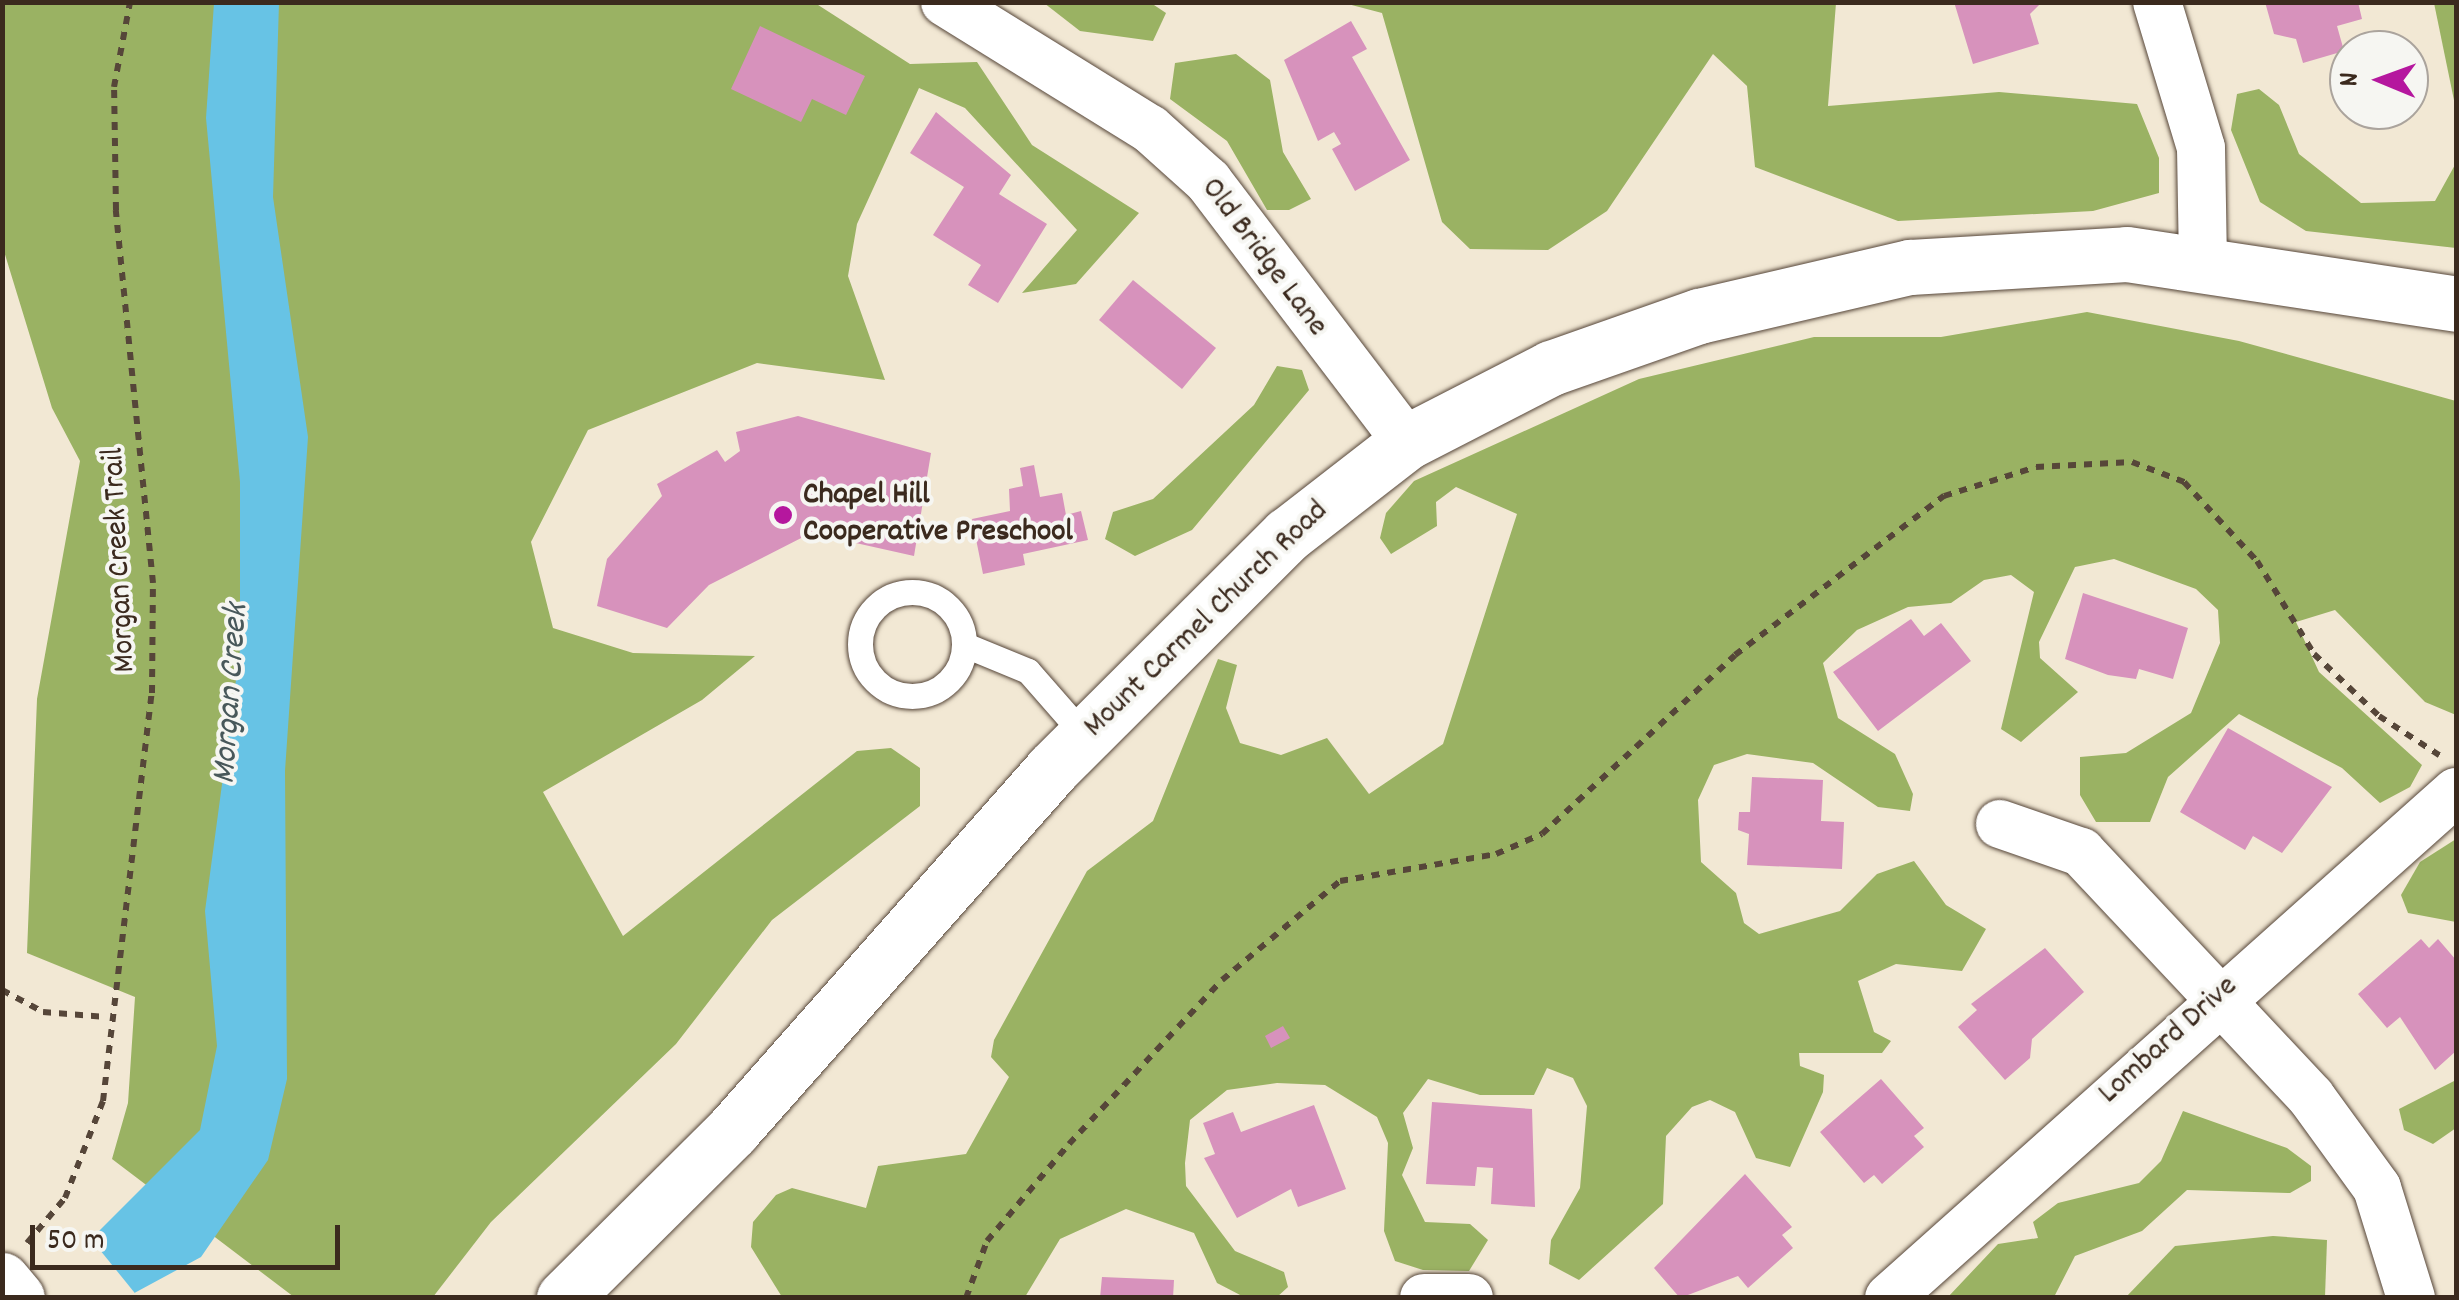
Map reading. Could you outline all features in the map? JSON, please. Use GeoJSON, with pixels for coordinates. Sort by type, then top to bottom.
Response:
{"type":"FeatureCollection","features":[{"type":"Feature","properties":{"kind":"main road","name":"Mount Carmel Church Road"},"geometry":{"type":"LineString","coordinates":[[564,1298],[732,1131],[1085,736],[1287,535],[1407,442],[1551,368],[1804,290],[1997,260],[2204,260],[2456,304]]}},
{"type":"Feature","properties":{"kind":"street","name":"Old Bridge Lane"},"geometry":{"type":"LineString","coordinates":[[945,2],[1150,129],[1208,181],[1407,442]]}},
{"type":"Feature","properties":{"kind":"street"},"geometry":{"type":"LineString","coordinates":[[2157,2],[2201,148],[2204,260]]}},
{"type":"Feature","properties":{"kind":"street","name":"Lombard Drive"},"geometry":{"type":"LineString","coordinates":[[1889,1298],[2215,1000],[2456,792]]}},
{"type":"Feature","properties":{"kind":"street"},"geometry":{"type":"LineString","coordinates":[[2000,824],[2081,852],[2215,1000],[2310,1097],[2377,1188],[2411,1298]]}},
{"type":"Feature","properties":{"kind":"street"},"geometry":{"type":"LineString","coordinates":[[1424,1298],[1470,1298]]}},
{"type":"Feature","properties":{"kind":"lane"},"geometry":{"type":"LineString","coordinates":[[965,645],[952,679],[920,696],[886,689],[860,645],[869,614],[912,591],[944,601],[965,645],[1028,671],[1085,736]]}},
{"type":"Feature","properties":{"kind":"path","name":"Morgan Creek Trail"},"geometry":{"type":"LineString","coordinates":[[12,1276],[59,1207],[82,1162],[103,1102],[106,1017],[152,693],[152,582],[116,210],[114,87],[130,2]]}},
{"type":"Feature","properties":{"kind":"path"},"geometry":{"type":"LineString","coordinates":[[966,1298],[987,1241],[1069,1144],[1222,980],[1340,881],[1496,854],[1542,834],[1734,656],[1944,496],[2036,467],[2132,462],[2184,482],[2257,561],[2314,654],[2379,716],[2456,767]]}},
{"type":"Feature","properties":{"kind":"path"},"geometry":{"type":"LineString","coordinates":[[2,990],[42,1012],[106,1017]]}},
{"type":"Feature","properties":{"kind":"green space"},"geometry":{"type":"Polygon","coordinates":[[[2,3],[815,3],[910,64],[977,62],[1032,145],[1139,213],[1076,284],[1022,293],[1077,230],[965,108],[919,88],[857,224],[848,276],[885,380],[757,363],[588,430],[531,542],[553,628],[633,653],[755,656],[702,700],[543,792],[623,936],[857,751],[891,748],[920,768],[920,806],[772,920],[676,1044],[491,1222],[433,1297],[294,1297],[112,1159],[128,1103],[135,997],[27,953],[37,699],[80,461],[52,408],[3,248],[2,3]]]}},
{"type":"Feature","properties":{"kind":"green space"},"geometry":{"type":"Polygon","coordinates":[[[1044,3],[1151,3],[1166,13],[1153,41],[1080,31],[1044,3]]]}},
{"type":"Feature","properties":{"kind":"green space"},"geometry":{"type":"Polygon","coordinates":[[[1344,3],[1836,3],[1828,106],[1999,92],[2137,104],[2159,158],[2159,193],[2093,211],[1898,221],[1755,167],[1747,86],[1713,54],[1607,211],[1548,250],[1470,249],[1442,222],[1382,13],[1344,3]]]}},
{"type":"Feature","properties":{"kind":"green space"},"geometry":{"type":"Polygon","coordinates":[[[2434,3],[2456,3],[2456,110],[2434,3]]]}},
{"type":"Feature","properties":{"kind":"green space"},"geometry":{"type":"Polygon","coordinates":[[[1236,54],[1270,80],[1283,152],[1311,199],[1289,210],[1267,210],[1227,141],[1170,99],[1175,63],[1236,54]]]}},
{"type":"Feature","properties":{"kind":"green space"},"geometry":{"type":"Polygon","coordinates":[[[2259,89],[2279,105],[2299,154],[2361,203],[2435,201],[2456,163],[2456,248],[2306,231],[2260,202],[2231,130],[2237,94],[2259,89]]]}},
{"type":"Feature","properties":{"kind":"green space"},"geometry":{"type":"Polygon","coordinates":[[[2087,312],[2239,341],[2456,401],[2456,715],[2425,702],[2335,610],[2296,622],[2319,672],[2422,765],[2410,787],[2380,803],[2342,768],[2239,714],[2168,777],[2150,822],[2096,822],[2080,795],[2080,757],[2126,753],[2191,713],[2220,643],[2218,610],[2196,589],[2114,559],[2075,567],[2039,642],[2040,658],[2078,692],[2021,742],[2001,729],[2034,592],[2011,575],[1984,580],[1951,603],[1908,607],[1857,630],[1823,663],[1838,718],[1895,754],[1913,794],[1910,811],[1878,807],[1813,763],[1747,754],[1714,765],[1698,800],[1701,862],[1736,893],[1744,923],[1759,934],[1840,911],[1877,874],[1914,861],[1946,905],[1986,929],[1962,971],[1896,964],[1858,981],[1874,1032],[1891,1041],[1882,1053],[1799,1053],[1800,1066],[1824,1075],[1823,1092],[1790,1167],[1756,1158],[1735,1112],[1710,1100],[1692,1107],[1666,1136],[1663,1204],[1579,1280],[1549,1264],[1551,1240],[1580,1188],[1587,1106],[1573,1078],[1547,1068],[1534,1095],[1480,1095],[1428,1079],[1403,1113],[1413,1148],[1402,1175],[1425,1222],[1470,1224],[1488,1240],[1469,1271],[1423,1270],[1395,1261],[1384,1231],[1388,1143],[1377,1117],[1325,1085],[1277,1083],[1227,1090],[1190,1120],[1185,1163],[1186,1186],[1235,1251],[1284,1272],[1288,1287],[1277,1297],[1244,1297],[1217,1283],[1194,1233],[1126,1209],[1060,1239],[1025,1297],[782,1297],[751,1247],[753,1222],[776,1195],[792,1188],[866,1208],[878,1166],[966,1154],[1009,1077],[991,1057],[994,1040],[1087,871],[1153,821],[1218,659],[1237,665],[1226,708],[1240,743],[1281,755],[1327,738],[1369,794],[1443,744],[1517,514],[1456,487],[1436,502],[1437,526],[1391,554],[1380,538],[1386,513],[1414,481],[1639,379],[1814,337],[1941,337],[2087,312]]]}},
{"type":"Feature","properties":{"kind":"green space"},"geometry":{"type":"Polygon","coordinates":[[[1277,366],[1302,370],[1309,390],[1192,530],[1135,556],[1105,539],[1113,512],[1153,499],[1254,405],[1277,366]]]}},
{"type":"Feature","properties":{"kind":"green space"},"geometry":{"type":"Polygon","coordinates":[[[2456,839],[2456,922],[2408,913],[2401,895],[2420,862],[2456,839]]]}},
{"type":"Feature","properties":{"kind":"green space"},"geometry":{"type":"Polygon","coordinates":[[[2456,1080],[2456,1128],[2433,1144],[2404,1130],[2399,1109],[2456,1080]]]}},
{"type":"Feature","properties":{"kind":"green space"},"geometry":{"type":"Polygon","coordinates":[[[2183,1111],[2287,1148],[2311,1166],[2311,1181],[2290,1193],[2187,1190],[2142,1231],[2075,1256],[2054,1297],[1948,1297],[1998,1244],[2038,1238],[2033,1222],[2058,1203],[2139,1183],[2161,1161],[2183,1111]]]}},
{"type":"Feature","properties":{"kind":"green space"},"geometry":{"type":"Polygon","coordinates":[[[2273,1236],[2327,1240],[2325,1297],[2126,1297],[2175,1246],[2273,1236]]]}},
{"type":"Feature","properties":{"kind":"water"},"geometry":{"type":"Polygon","coordinates":[[[214,3],[279,3],[273,197],[308,437],[285,771],[287,1079],[268,1160],[201,1257],[127,1297],[2,1287],[95,1235],[200,1130],[217,1046],[205,911],[240,650],[240,482],[206,118],[214,3]]]}},
{"type":"Feature","properties":{"kind":"pier"},"geometry":{"type":"Polygon","coordinates":[[[87,1234],[138,1297],[2,1297],[2,1281],[87,1234]]]}},
{"type":"Feature","properties":{"kind":"building"},"geometry":{"type":"Polygon","coordinates":[[[1954,2],[2042,2],[2030,14],[2039,44],[1973,64],[1954,2]]]}},
{"type":"Feature","properties":{"kind":"building"},"geometry":{"type":"Polygon","coordinates":[[[2265,2],[2358,2],[2362,19],[2329,30],[2329,55],[2303,63],[2296,39],[2274,34],[2265,2]]]}},
{"type":"Feature","properties":{"kind":"building"},"geometry":{"type":"Polygon","coordinates":[[[1351,21],[1367,49],[1352,57],[1410,160],[1355,191],[1332,149],[1341,144],[1334,132],[1318,141],[1284,60],[1351,21]]]}},
{"type":"Feature","properties":{"kind":"building"},"geometry":{"type":"Polygon","coordinates":[[[760,26],[865,76],[846,115],[812,99],[801,122],[731,89],[760,26]]]}},
{"type":"Feature","properties":{"kind":"building"},"geometry":{"type":"Polygon","coordinates":[[[936,112],[1011,175],[999,194],[1047,224],[998,303],[968,285],[981,265],[933,235],[964,187],[910,153],[936,112]]]}},
{"type":"Feature","properties":{"kind":"building"},"geometry":{"type":"Polygon","coordinates":[[[1133,280],[1216,348],[1182,389],[1099,320],[1133,280]]]}},
{"type":"Feature","properties":{"kind":"building","name":"Chapel Hill Cooperative Preschool"},"geometry":{"type":"Polygon","coordinates":[[[798,416],[931,453],[914,556],[811,533],[709,585],[667,628],[597,606],[607,559],[662,496],[657,484],[717,450],[725,462],[740,451],[736,432],[798,416]]]}},
{"type":"Feature","properties":{"kind":"building"},"geometry":{"type":"Polygon","coordinates":[[[1034,465],[1040,497],[1062,493],[1066,515],[1081,511],[1088,540],[1023,554],[1025,565],[983,574],[972,519],[1010,511],[1009,489],[1023,486],[1020,468],[1034,465]]]}},
{"type":"Feature","properties":{"kind":"building"},"geometry":{"type":"Polygon","coordinates":[[[2083,593],[2188,628],[2173,679],[2139,669],[2136,679],[2108,675],[2065,659],[2083,593]]]}},
{"type":"Feature","properties":{"kind":"building"},"geometry":{"type":"Polygon","coordinates":[[[1911,619],[1924,636],[1941,623],[1971,661],[1878,731],[1833,672],[1911,619]]]}},
{"type":"Feature","properties":{"kind":"building"},"geometry":{"type":"Polygon","coordinates":[[[2228,728],[2332,787],[2282,853],[2253,836],[2245,850],[2180,812],[2228,728]]]}},
{"type":"Feature","properties":{"kind":"building"},"geometry":{"type":"Polygon","coordinates":[[[1752,777],[1823,780],[1821,821],[1844,822],[1842,869],[1747,865],[1749,834],[1738,830],[1739,812],[1750,812],[1752,777]]]}},
{"type":"Feature","properties":{"kind":"building"},"geometry":{"type":"Polygon","coordinates":[[[2421,939],[2429,948],[2438,939],[2456,960],[2456,1051],[2435,1070],[2400,1017],[2387,1028],[2358,994],[2421,939]]]}},
{"type":"Feature","properties":{"kind":"building"},"geometry":{"type":"Polygon","coordinates":[[[2045,948],[2084,992],[2032,1039],[2030,1058],[2005,1080],[1958,1027],[1977,1010],[1971,1004],[2045,948]]]}},
{"type":"Feature","properties":{"kind":"building"},"geometry":{"type":"Polygon","coordinates":[[[1283,1026],[1290,1038],[1271,1048],[1265,1036],[1283,1026]]]}},
{"type":"Feature","properties":{"kind":"building"},"geometry":{"type":"Polygon","coordinates":[[[1881,1079],[1924,1128],[1914,1136],[1924,1147],[1882,1184],[1874,1175],[1864,1183],[1820,1132],[1881,1079]]]}},
{"type":"Feature","properties":{"kind":"building"},"geometry":{"type":"Polygon","coordinates":[[[1432,1102],[1532,1109],[1535,1207],[1491,1204],[1493,1168],[1477,1167],[1475,1186],[1426,1184],[1432,1102]]]}},
{"type":"Feature","properties":{"kind":"building"},"geometry":{"type":"Polygon","coordinates":[[[1314,1105],[1346,1189],[1298,1207],[1291,1189],[1237,1218],[1204,1158],[1215,1154],[1203,1123],[1233,1112],[1241,1132],[1314,1105]]]}},
{"type":"Feature","properties":{"kind":"building"},"geometry":{"type":"Polygon","coordinates":[[[1745,1174],[1792,1227],[1782,1235],[1793,1248],[1748,1288],[1738,1276],[1680,1298],[1654,1268],[1745,1174]]]}},
{"type":"Feature","properties":{"kind":"building"},"geometry":{"type":"Polygon","coordinates":[[[1102,1277],[1174,1280],[1173,1298],[1100,1298],[1102,1277]]]}},
{"type":"Feature","properties":{"kind":"place","name":"Chapel Hill Cooperative Preschool"},"geometry":{"type":"Point","coordinates":[783,515]}},
{"type":"Feature","properties":{"kind":"water label","name":"Morgan Creek"},"geometry":{"type":"Point","coordinates":[232,694]}}]}
